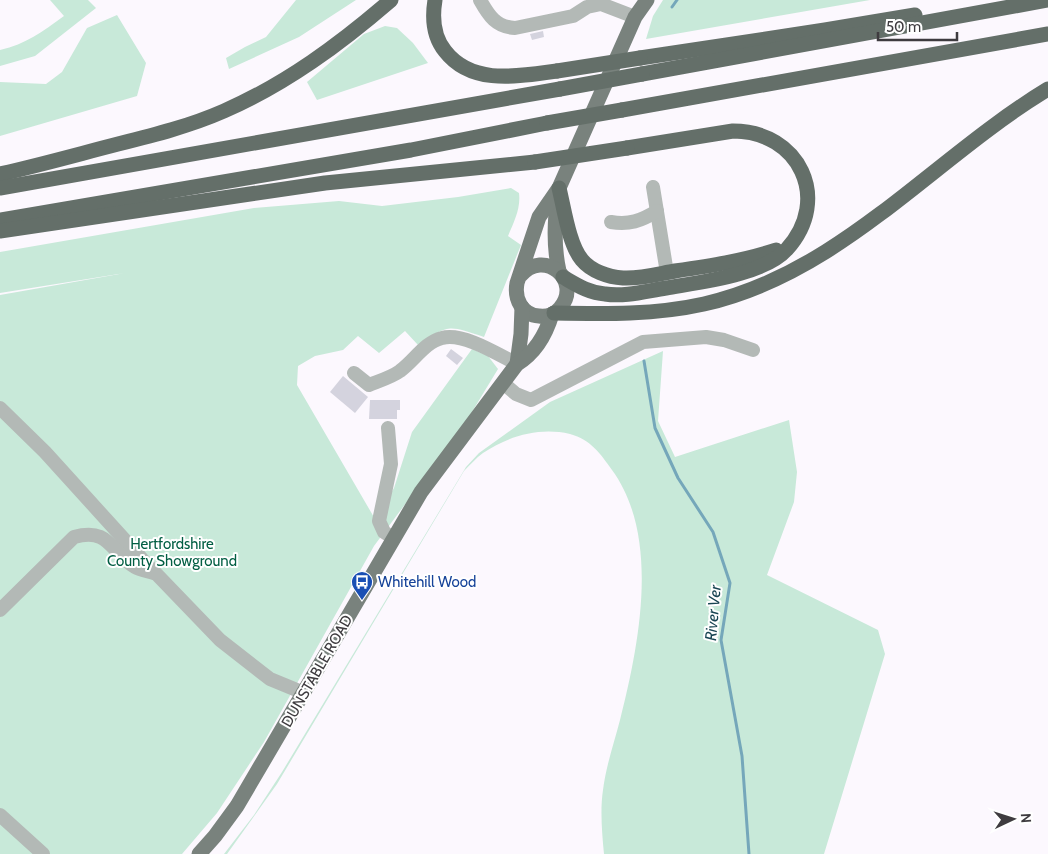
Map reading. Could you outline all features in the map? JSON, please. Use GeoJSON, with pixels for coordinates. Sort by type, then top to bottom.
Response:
{"type":"FeatureCollection","features":[{"type":"Feature","properties":{"kind":"highway"},"geometry":{"type":"LineString","coordinates":[[0,174],[160,133],[223,111],[266,91],[313,62],[391,0]]}},
{"type":"Feature","properties":{"kind":"highway"},"geometry":{"type":"LineString","coordinates":[[435,0],[433,16],[436,36],[450,57],[470,71],[494,76],[557,71],[816,32],[998,0]]}},
{"type":"Feature","properties":{"kind":"highway"},"geometry":{"type":"LineString","coordinates":[[0,188],[1048,0]]}},
{"type":"Feature","properties":{"kind":"highway"},"geometry":{"type":"LineString","coordinates":[[0,220],[411,150],[546,123],[1048,34]]}},
{"type":"Feature","properties":{"kind":"highway"},"geometry":{"type":"LineString","coordinates":[[553,314],[638,313],[681,308],[723,299],[791,273],[848,238],[998,122],[1048,90]]}},
{"type":"Feature","properties":{"kind":"highway"},"geometry":{"type":"LineString","coordinates":[[0,231],[316,185],[534,162],[733,131],[756,133],[773,140],[794,158],[801,170],[807,192],[804,220],[793,242],[773,260],[746,271],[708,281],[621,295],[586,290],[561,274]]}},
{"type":"Feature","properties":{"kind":"highway"},"geometry":{"type":"LineString","coordinates":[[559,188],[576,252],[586,265],[595,271],[620,278],[667,273],[755,256],[782,248],[793,242]]}},
{"type":"Feature","properties":{"kind":"main road"},"geometry":{"type":"LineString","coordinates":[[635,17],[638,0]]}},
{"type":"Feature","properties":{"kind":"main road"},"geometry":{"type":"LineString","coordinates":[[559,188],[554,230],[555,255],[567,291],[566,299],[553,314],[534,316],[517,301],[516,283],[539,217],[559,188],[635,17],[647,0]]}},
{"type":"Feature","properties":{"kind":"main road"},"geometry":{"type":"LineString","coordinates":[[520,276],[528,268],[538,265],[548,266],[561,274]]}},
{"type":"Feature","properties":{"kind":"main road","name":"DUNSTABLE ROAD"},"geometry":{"type":"LineString","coordinates":[[517,364],[522,307]]}},
{"type":"Feature","properties":{"kind":"main road","name":"DUNSTABLE ROAD"},"geometry":{"type":"LineString","coordinates":[[200,854],[237,806],[393,538],[426,485],[517,364],[528,357],[548,328],[553,314]]}},
{"type":"Feature","properties":{"kind":"lane"},"geometry":{"type":"LineString","coordinates":[[480,0],[486,11],[497,23],[515,28],[573,16],[587,7],[601,4],[635,17]]}},
{"type":"Feature","properties":{"kind":"lane"},"geometry":{"type":"LineString","coordinates":[[653,187],[667,273]]}},
{"type":"Feature","properties":{"kind":"lane"},"geometry":{"type":"LineString","coordinates":[[611,222],[632,223],[642,220],[657,211]]}},
{"type":"Feature","properties":{"kind":"lane"},"geometry":{"type":"LineString","coordinates":[[354,373],[369,385],[400,372],[433,342],[451,337],[484,347],[517,364]]}},
{"type":"Feature","properties":{"kind":"lane"},"geometry":{"type":"LineString","coordinates":[[503,383],[516,394],[530,400],[643,342],[706,337],[724,340],[753,350]]}},
{"type":"Feature","properties":{"kind":"lane"},"geometry":{"type":"LineString","coordinates":[[0,408],[45,452],[156,574],[220,640],[270,679],[304,693]]}},
{"type":"Feature","properties":{"kind":"lane"},"geometry":{"type":"LineString","coordinates":[[388,428],[391,464],[379,521],[384,532],[393,538]]}},
{"type":"Feature","properties":{"kind":"lane"},"geometry":{"type":"LineString","coordinates":[[0,610],[74,537],[86,534],[104,538],[135,567],[156,574]]}},
{"type":"Feature","properties":{"kind":"lane"},"geometry":{"type":"LineString","coordinates":[[0,815],[43,854]]}},
{"type":"Feature","properties":{"kind":"green space"},"geometry":{"type":"Polygon","coordinates":[[[50,0],[88,0],[96,8],[35,56],[0,66],[0,50],[26,41],[64,16],[50,0]]]}},
{"type":"Feature","properties":{"kind":"green space"},"geometry":{"type":"Polygon","coordinates":[[[296,0],[356,0],[299,37],[229,69],[226,58],[266,37],[296,0]]]}},
{"type":"Feature","properties":{"kind":"green space"},"geometry":{"type":"Polygon","coordinates":[[[663,0],[870,0],[646,39],[653,16],[663,0]]]}},
{"type":"Feature","properties":{"kind":"green space"},"geometry":{"type":"Polygon","coordinates":[[[117,15],[146,63],[137,96],[0,136],[0,82],[46,84],[62,72],[87,28],[117,15]]]}},
{"type":"Feature","properties":{"kind":"green space"},"geometry":{"type":"Polygon","coordinates":[[[385,26],[397,28],[413,43],[428,63],[317,100],[307,82],[364,34],[385,26]]]}},
{"type":"Feature","properties":{"kind":"green space","name":"Hertfordshire County Showground"},"geometry":{"type":"Polygon","coordinates":[[[511,188],[519,193],[519,204],[508,236],[521,245],[484,337],[463,330],[449,329],[436,333],[418,345],[405,331],[379,353],[358,336],[343,350],[315,356],[298,366],[297,385],[375,519],[394,488],[412,432],[472,349],[488,356],[498,369],[464,425],[374,546],[264,742],[217,813],[182,854],[0,854],[0,295],[125,273],[0,293],[0,252],[254,208],[339,201],[382,206],[458,197],[511,188]]]}},
{"type":"Feature","properties":{"kind":"green space"},"geometry":{"type":"Polygon","coordinates":[[[663,351],[658,421],[675,457],[789,420],[797,472],[794,502],[767,575],[878,630],[885,654],[824,854],[604,854],[601,814],[603,790],[634,659],[639,626],[642,592],[641,559],[637,527],[627,497],[608,464],[594,448],[584,440],[570,434],[536,432],[514,438],[493,447],[475,459],[464,471],[277,784],[227,854],[224,854],[254,815],[282,772],[466,467],[479,453],[550,402],[663,351]]]}},
{"type":"Feature","properties":{"kind":"building"},"geometry":{"type":"Polygon","coordinates":[[[543,31],[544,37],[532,40],[530,34],[543,31]]]}},
{"type":"Feature","properties":{"kind":"building"},"geometry":{"type":"Polygon","coordinates":[[[451,349],[463,358],[457,365],[446,356],[451,349]]]}},
{"type":"Feature","properties":{"kind":"building"},"geometry":{"type":"Polygon","coordinates":[[[343,376],[368,397],[355,413],[330,392],[343,376]]]}},
{"type":"Feature","properties":{"kind":"building"},"geometry":{"type":"Polygon","coordinates":[[[370,400],[400,400],[400,410],[397,410],[397,419],[369,419],[370,400]]]}},
{"type":"Feature","properties":{"kind":"waterway","name":"River Ver"},"geometry":{"type":"LineString","coordinates":[[672,7],[677,0]]}},
{"type":"Feature","properties":{"kind":"waterway","name":"River Ver"},"geometry":{"type":"LineString","coordinates":[[644,361],[655,428],[678,478],[713,532],[730,583],[721,640],[742,756],[749,854]]}},
{"type":"Feature","properties":{"kind":"place","name":"Whitehill Wood"},"geometry":{"type":"Point","coordinates":[362,601]}}]}
